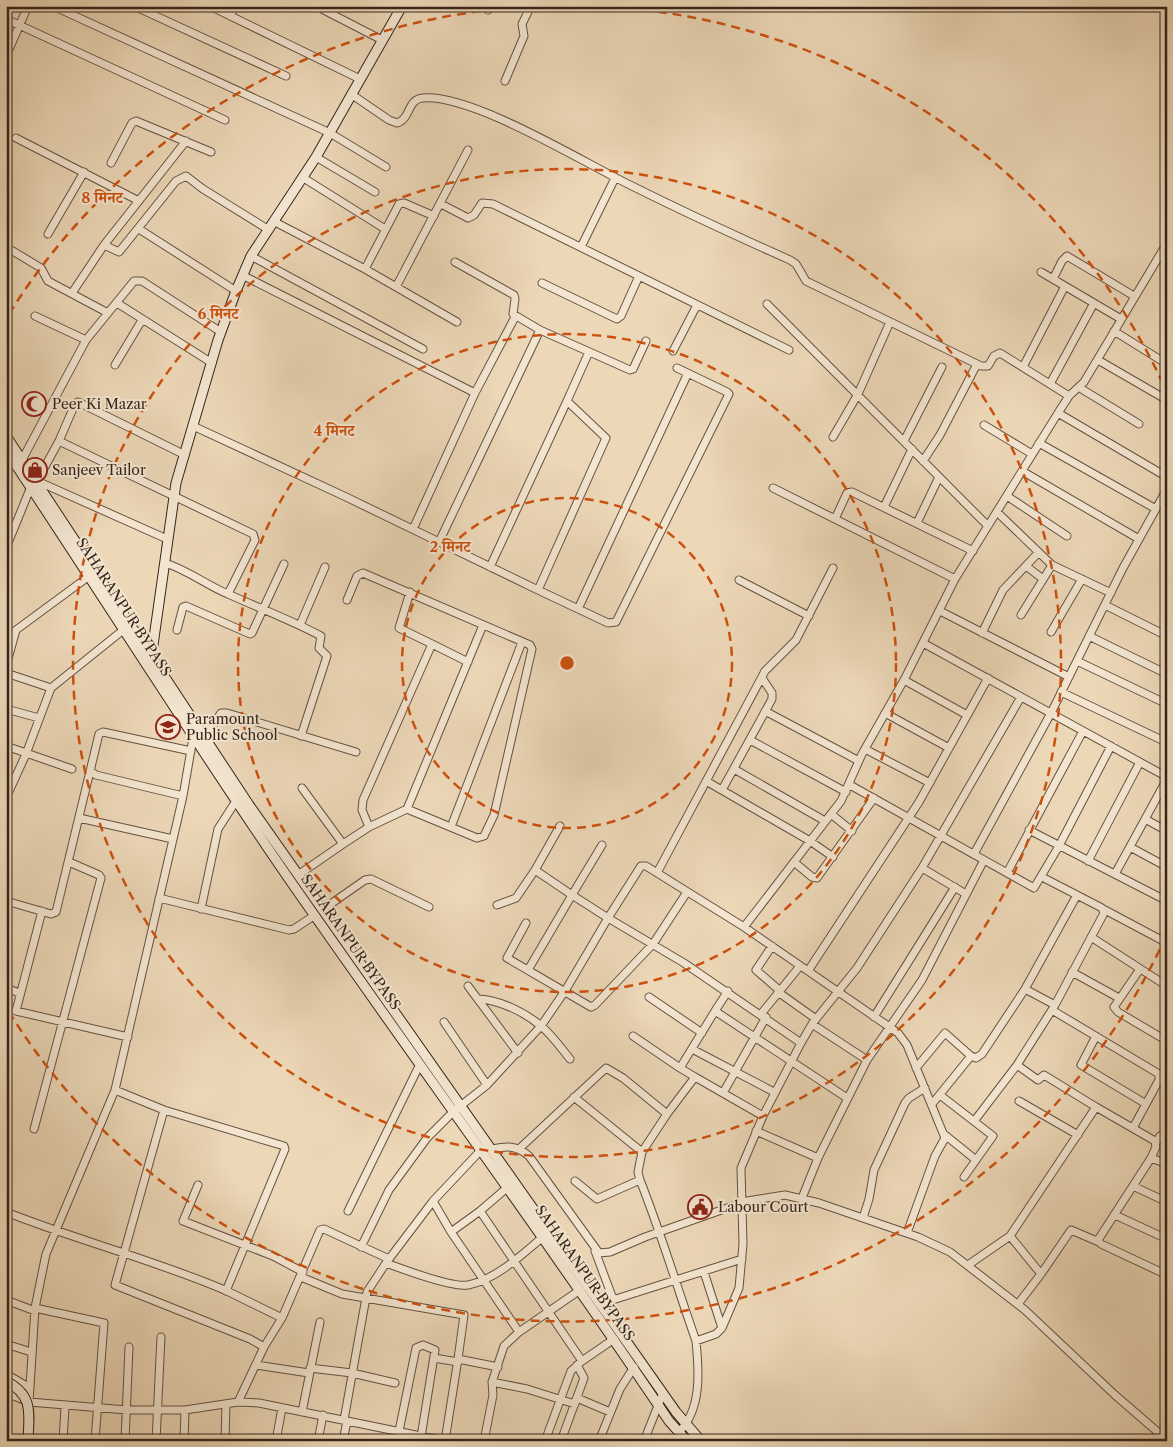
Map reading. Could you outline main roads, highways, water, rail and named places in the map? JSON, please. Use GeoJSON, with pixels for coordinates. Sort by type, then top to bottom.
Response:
{"type":"FeatureCollection","features":[{"type":"Feature","properties":{"kind":"main road"},"geometry":{"type":"LineString","coordinates":[[6,436],[37,481],[145,656],[153,645],[174,494],[221,332],[242,275],[251,256],[330,134],[402,6]]}},
{"type":"Feature","properties":{"kind":"main road","name":"SAHARANPUR BYPASS"},"geometry":{"type":"LineString","coordinates":[[6,450],[122,631],[145,656],[199,736],[236,801],[305,893],[420,1064],[458,1108],[487,1149],[508,1186],[634,1366],[658,1405],[686,1441]]}},
{"type":"Feature","properties":{"kind":"main road"},"geometry":{"type":"LineString","coordinates":[[199,736],[298,874],[305,893]]}},
{"type":"Feature","properties":{"kind":"main road"},"geometry":{"type":"LineString","coordinates":[[318,913],[458,1108]]}},
{"type":"Feature","properties":{"kind":"main road"},"geometry":{"type":"LineString","coordinates":[[487,1149],[663,1393],[701,1441]]}},
{"type":"Feature","properties":{"kind":"main road"},"geometry":{"type":"LineString","coordinates":[[6,1381],[22,1392],[29,1405],[28,1441]]}},
{"type":"Feature","properties":{"kind":"place","name":"Peer Ki Mazar"},"geometry":{"type":"Point","coordinates":[34,404]}},
{"type":"Feature","properties":{"kind":"place","name":"Sanjeev Tailor"},"geometry":{"type":"Point","coordinates":[35,470]}},
{"type":"Feature","properties":{"kind":"place","name":"Paramount Public School"},"geometry":{"type":"Point","coordinates":[168,727]}},
{"type":"Feature","properties":{"kind":"place","name":"Labour Court"},"geometry":{"type":"Point","coordinates":[700,1207]}}]}
